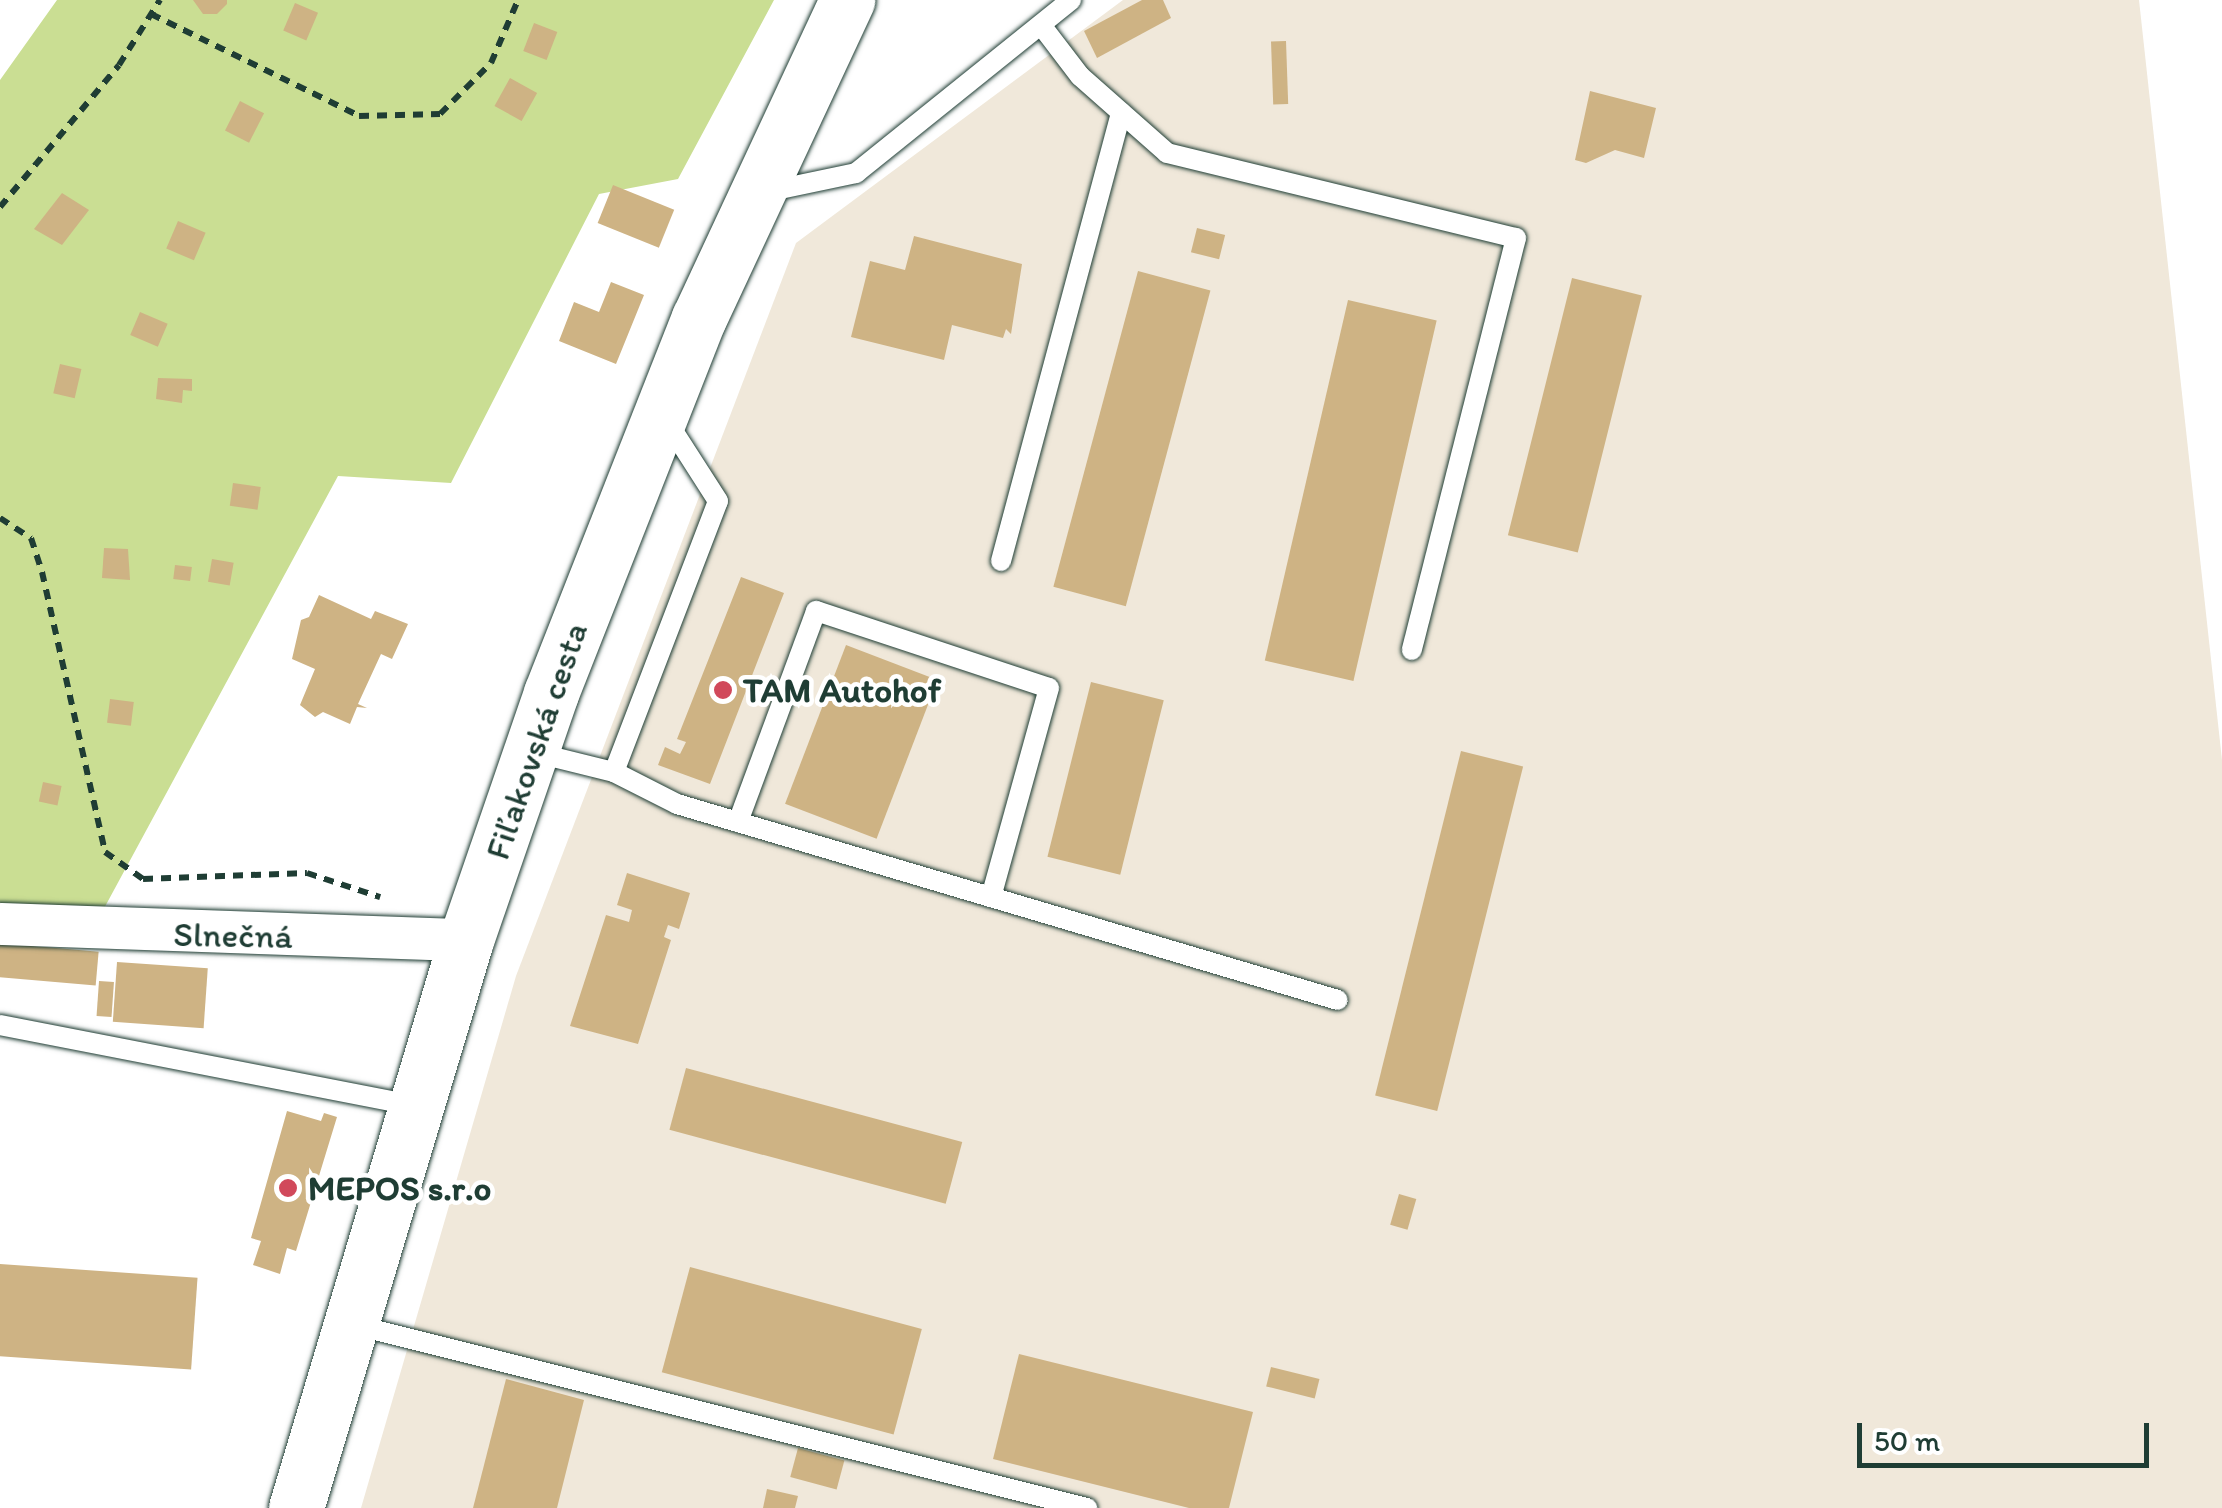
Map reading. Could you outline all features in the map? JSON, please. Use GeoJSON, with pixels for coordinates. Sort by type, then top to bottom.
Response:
{"type":"FeatureCollection","features":[{"type":"Feature","properties":{"kind":"street","name":"Fiľakovská cesta"},"geometry":{"type":"LineString","coordinates":[[296,1508],[466,940],[531,752],[660,411],[846,0]]}},
{"type":"Feature","properties":{"kind":"street","name":"Slnečná"},"geometry":{"type":"LineString","coordinates":[[0,924],[466,940]]}},
{"type":"Feature","properties":{"kind":"lane"},"geometry":{"type":"LineString","coordinates":[[755,194],[856,173],[1071,0]]}},
{"type":"Feature","properties":{"kind":"lane"},"geometry":{"type":"LineString","coordinates":[[1041,24],[1080,76],[1166,153],[1516,238],[1412,650]]}},
{"type":"Feature","properties":{"kind":"lane"},"geometry":{"type":"LineString","coordinates":[[1001,561],[1121,113]]}},
{"type":"Feature","properties":{"kind":"lane"},"geometry":{"type":"LineString","coordinates":[[614,772],[718,501],[660,411]]}},
{"type":"Feature","properties":{"kind":"lane"},"geometry":{"type":"LineString","coordinates":[[738,822],[816,611],[1049,688],[991,897]]}},
{"type":"Feature","properties":{"kind":"lane"},"geometry":{"type":"LineString","coordinates":[[531,752],[614,772],[676,804],[1338,1000]]}},
{"type":"Feature","properties":{"kind":"lane"},"geometry":{"type":"LineString","coordinates":[[0,1025],[415,1106]]}},
{"type":"Feature","properties":{"kind":"lane"},"geometry":{"type":"LineString","coordinates":[[350,1324],[1086,1508]]}},
{"type":"Feature","properties":{"kind":"path"},"geometry":{"type":"LineString","coordinates":[[0,207],[119,65],[160,0]]}},
{"type":"Feature","properties":{"kind":"path"},"geometry":{"type":"LineString","coordinates":[[151,14],[242,64],[359,116],[440,114],[491,62],[518,0]]}},
{"type":"Feature","properties":{"kind":"path"},"geometry":{"type":"LineString","coordinates":[[0,518],[12,520],[31,538],[105,852],[143,879],[307,873],[378,892],[401,939]]}},
{"type":"Feature","properties":{"kind":"shaded area"},"geometry":{"type":"Polygon","coordinates":[[[1123,0],[2139,0],[2222,760],[2222,1508],[361,1508],[516,976],[796,243],[1123,0]]]}},
{"type":"Feature","properties":{"kind":"green space"},"geometry":{"type":"Polygon","coordinates":[[[57,0],[774,0],[678,179],[599,194],[451,483],[338,476],[101,914],[0,908],[0,80],[57,0]]]}},
{"type":"Feature","properties":{"kind":"building"},"geometry":{"type":"Polygon","coordinates":[[[193,0],[227,0],[227,4],[217,14],[203,14],[193,0]]]}},
{"type":"Feature","properties":{"kind":"building"},"geometry":{"type":"Polygon","coordinates":[[[1142,0],[1163,0],[1171,18],[1097,58],[1084,31],[1142,0]]]}},
{"type":"Feature","properties":{"kind":"building"},"geometry":{"type":"Polygon","coordinates":[[[295,3],[318,13],[306,40],[283,31],[295,3]]]}},
{"type":"Feature","properties":{"kind":"building"},"geometry":{"type":"Polygon","coordinates":[[[534,23],[557,32],[547,60],[523,51],[534,23]]]}},
{"type":"Feature","properties":{"kind":"building"},"geometry":{"type":"Polygon","coordinates":[[[1286,41],[1288,104],[1273,104],[1271,42],[1286,41]]]}},
{"type":"Feature","properties":{"kind":"building"},"geometry":{"type":"Polygon","coordinates":[[[510,78],[537,93],[522,121],[494,106],[510,78]]]}},
{"type":"Feature","properties":{"kind":"building"},"geometry":{"type":"Polygon","coordinates":[[[1590,91],[1656,108],[1644,158],[1615,150],[1586,163],[1575,160],[1590,91]]]}},
{"type":"Feature","properties":{"kind":"building"},"geometry":{"type":"Polygon","coordinates":[[[240,101],[264,113],[249,143],[225,130],[240,101]]]}},
{"type":"Feature","properties":{"kind":"building"},"geometry":{"type":"Polygon","coordinates":[[[613,185],[674,210],[659,248],[598,223],[613,185]]]}},
{"type":"Feature","properties":{"kind":"building"},"geometry":{"type":"Polygon","coordinates":[[[62,193],[89,210],[62,245],[34,229],[62,193]]]}},
{"type":"Feature","properties":{"kind":"building"},"geometry":{"type":"Polygon","coordinates":[[[178,221],[206,233],[194,260],[166,249],[178,221]]]}},
{"type":"Feature","properties":{"kind":"building"},"geometry":{"type":"Polygon","coordinates":[[[1197,228],[1225,235],[1219,259],[1191,252],[1197,228]]]}},
{"type":"Feature","properties":{"kind":"building"},"geometry":{"type":"Polygon","coordinates":[[[914,236],[1022,264],[1011,334],[1006,329],[1003,338],[952,325],[944,360],[851,337],[870,261],[905,270],[914,236]]]}},
{"type":"Feature","properties":{"kind":"building"},"geometry":{"type":"Polygon","coordinates":[[[1138,271],[1210,290],[1126,606],[1053,587],[1138,271]]]}},
{"type":"Feature","properties":{"kind":"building"},"geometry":{"type":"Polygon","coordinates":[[[1572,278],[1642,295],[1578,553],[1508,535],[1572,278]]]}},
{"type":"Feature","properties":{"kind":"building"},"geometry":{"type":"Polygon","coordinates":[[[611,282],[644,295],[616,364],[559,341],[574,302],[599,312],[611,282]]]}},
{"type":"Feature","properties":{"kind":"building"},"geometry":{"type":"Polygon","coordinates":[[[1348,300],[1437,320],[1353,681],[1265,661],[1348,300]]]}},
{"type":"Feature","properties":{"kind":"building"},"geometry":{"type":"Polygon","coordinates":[[[140,312],[168,324],[158,347],[130,335],[140,312]]]}},
{"type":"Feature","properties":{"kind":"building"},"geometry":{"type":"Polygon","coordinates":[[[60,364],[81,369],[75,398],[53,393],[60,364]]]}},
{"type":"Feature","properties":{"kind":"building"},"geometry":{"type":"Polygon","coordinates":[[[158,378],[192,379],[192,391],[183,390],[182,403],[156,399],[158,378]]]}},
{"type":"Feature","properties":{"kind":"building"},"geometry":{"type":"Polygon","coordinates":[[[233,483],[261,487],[258,510],[230,506],[233,483]]]}},
{"type":"Feature","properties":{"kind":"building"},"geometry":{"type":"Polygon","coordinates":[[[104,548],[128,549],[130,580],[102,578],[104,548]]]}},
{"type":"Feature","properties":{"kind":"building"},"geometry":{"type":"Polygon","coordinates":[[[212,559],[234,563],[230,585],[208,582],[212,559]]]}},
{"type":"Feature","properties":{"kind":"building"},"geometry":{"type":"Polygon","coordinates":[[[175,565],[192,567],[190,581],[173,579],[175,565]]]}},
{"type":"Feature","properties":{"kind":"building"},"geometry":{"type":"Polygon","coordinates":[[[741,577],[784,593],[710,784],[658,765],[665,747],[680,754],[686,742],[677,739],[741,577]]]}},
{"type":"Feature","properties":{"kind":"building"},"geometry":{"type":"Polygon","coordinates":[[[319,595],[371,619],[375,611],[408,624],[392,659],[381,654],[358,704],[367,708],[357,707],[350,724],[323,712],[315,717],[300,705],[315,669],[292,659],[301,620],[309,617],[319,595]]]}},
{"type":"Feature","properties":{"kind":"building"},"geometry":{"type":"Polygon","coordinates":[[[846,645],[937,680],[877,839],[785,804],[846,645]]]}},
{"type":"Feature","properties":{"kind":"building"},"geometry":{"type":"Polygon","coordinates":[[[1091,682],[1164,700],[1120,875],[1047,857],[1091,682]]]}},
{"type":"Feature","properties":{"kind":"building"},"geometry":{"type":"Polygon","coordinates":[[[110,699],[134,702],[131,726],[107,723],[110,699]]]}},
{"type":"Feature","properties":{"kind":"building"},"geometry":{"type":"Polygon","coordinates":[[[1461,751],[1523,766],[1437,1111],[1375,1095],[1461,751]]]}},
{"type":"Feature","properties":{"kind":"building"},"geometry":{"type":"Polygon","coordinates":[[[43,782],[62,786],[57,806],[39,802],[43,782]]]}},
{"type":"Feature","properties":{"kind":"building"},"geometry":{"type":"Polygon","coordinates":[[[627,873],[690,893],[679,929],[668,925],[664,937],[671,940],[638,1044],[570,1026],[606,915],[629,922],[632,910],[617,905],[627,873]]]}},
{"type":"Feature","properties":{"kind":"building"},"geometry":{"type":"Polygon","coordinates":[[[0,943],[99,952],[96,985],[0,977],[0,943]]]}},
{"type":"Feature","properties":{"kind":"building"},"geometry":{"type":"Polygon","coordinates":[[[117,962],[208,968],[204,1028],[113,1022],[117,962]]]}},
{"type":"Feature","properties":{"kind":"building"},"geometry":{"type":"Polygon","coordinates":[[[99,981],[114,982],[112,1017],[97,1016],[99,981]]]}},
{"type":"Feature","properties":{"kind":"building"},"geometry":{"type":"Polygon","coordinates":[[[686,1068],[962,1142],[946,1204],[669,1130],[686,1068]]]}},
{"type":"Feature","properties":{"kind":"building"},"geometry":{"type":"Polygon","coordinates":[[[287,1111],[321,1121],[324,1113],[337,1117],[296,1251],[287,1248],[280,1274],[253,1265],[261,1241],[251,1238],[287,1111]]]}},
{"type":"Feature","properties":{"kind":"building"},"geometry":{"type":"Polygon","coordinates":[[[1399,1194],[1416,1199],[1407,1230],[1390,1225],[1399,1194]]]}},
{"type":"Feature","properties":{"kind":"building"},"geometry":{"type":"Polygon","coordinates":[[[0,1264],[198,1278],[191,1370],[0,1356],[0,1264]]]}},
{"type":"Feature","properties":{"kind":"building"},"geometry":{"type":"Polygon","coordinates":[[[690,1267],[922,1329],[894,1434],[662,1372],[690,1267]]]}},
{"type":"Feature","properties":{"kind":"building"},"geometry":{"type":"Polygon","coordinates":[[[1019,1354],[1253,1412],[1229,1508],[1189,1508],[993,1459],[1019,1354]]]}},
{"type":"Feature","properties":{"kind":"building"},"geometry":{"type":"Polygon","coordinates":[[[1271,1367],[1320,1379],[1315,1399],[1266,1386],[1271,1367]]]}},
{"type":"Feature","properties":{"kind":"building"},"geometry":{"type":"Polygon","coordinates":[[[506,1379],[584,1400],[557,1508],[473,1508],[506,1379]]]}},
{"type":"Feature","properties":{"kind":"building"},"geometry":{"type":"Polygon","coordinates":[[[798,1448],[844,1460],[837,1489],[790,1477],[798,1448]]]}},
{"type":"Feature","properties":{"kind":"building"},"geometry":{"type":"Polygon","coordinates":[[[767,1489],[798,1496],[795,1508],[763,1508],[767,1489]]]}},
{"type":"Feature","properties":{"kind":"place","name":"TAM Autohof"},"geometry":{"type":"Point","coordinates":[723,690]}},
{"type":"Feature","properties":{"kind":"place","name":"MEPOS s.r.o"},"geometry":{"type":"Point","coordinates":[288,1188]}}]}
